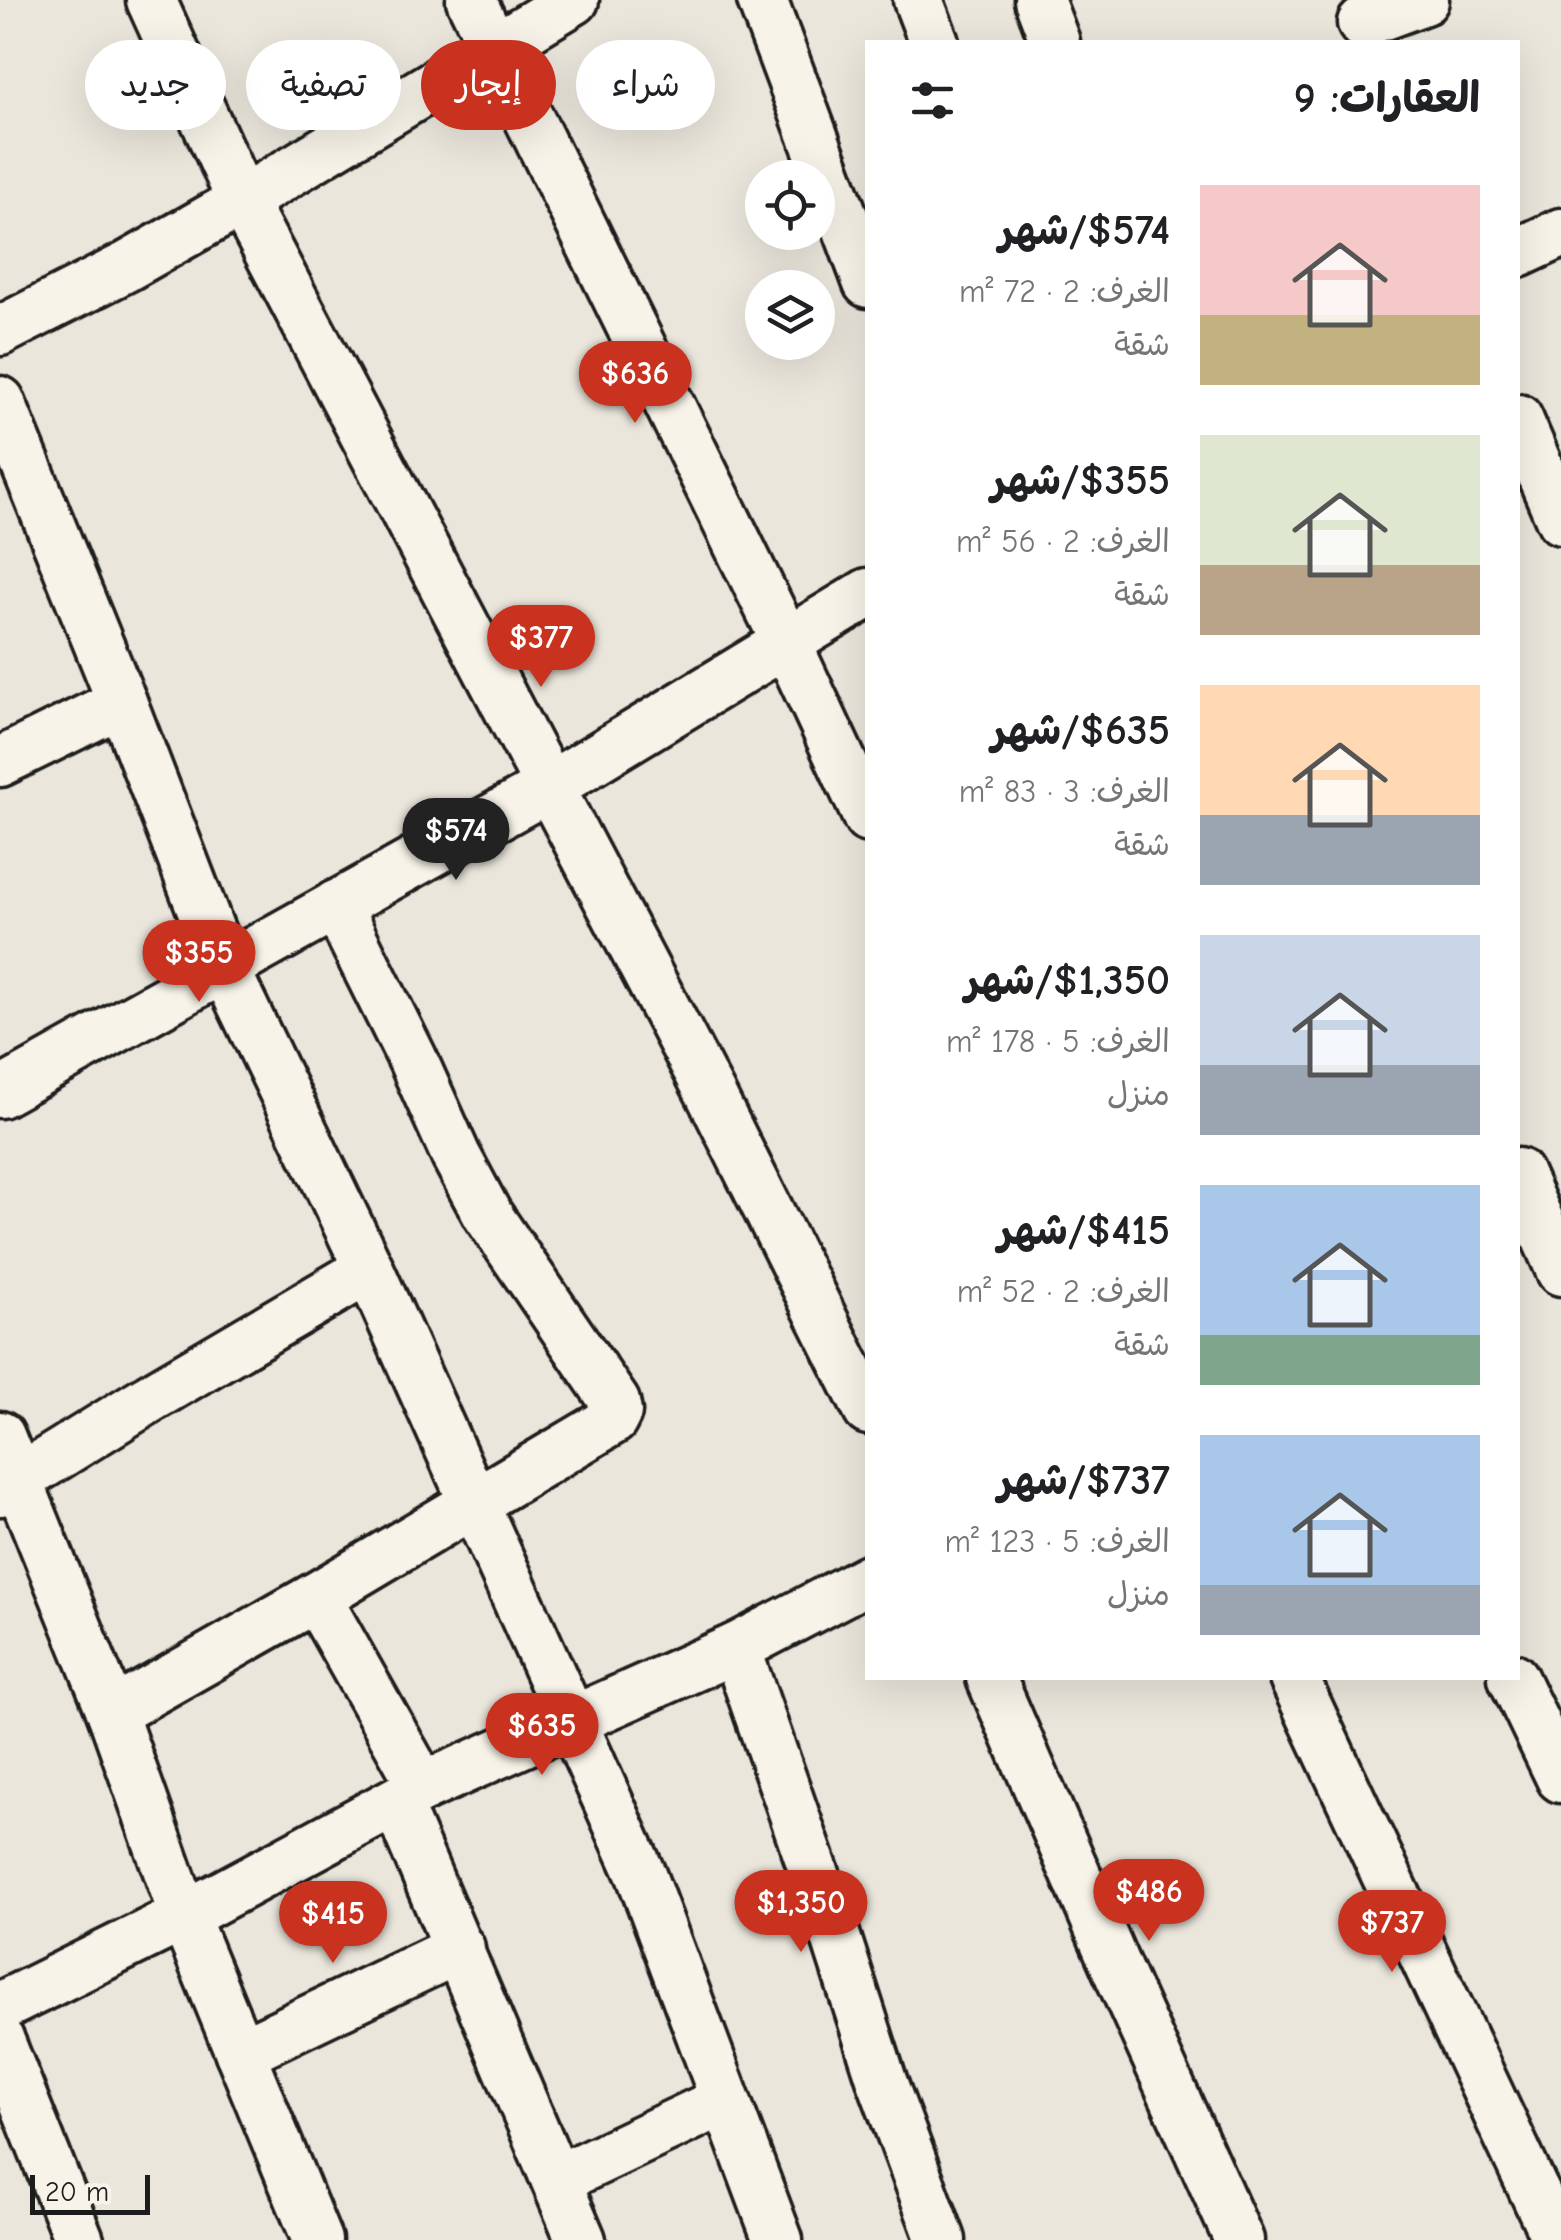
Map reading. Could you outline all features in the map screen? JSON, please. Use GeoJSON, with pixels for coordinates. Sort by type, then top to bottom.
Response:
{"type":"FeatureCollection","features":[{"type":"Feature","properties":{"kind":"street"},"geometry":{"type":"LineString","coordinates":[[151,0],[242,201],[710,1092],[865,1404]]}},
{"type":"Feature","properties":{"kind":"street"},"geometry":{"type":"LineString","coordinates":[[471,0],[491,40]]}},
{"type":"Feature","properties":{"kind":"street"},"geometry":{"type":"LineString","coordinates":[[503,40],[574,0]]}},
{"type":"Feature","properties":{"kind":"street"},"geometry":{"type":"LineString","coordinates":[[762,0],[865,274]]}},
{"type":"Feature","properties":{"kind":"street"},"geometry":{"type":"LineString","coordinates":[[918,0],[933,40]]}},
{"type":"Feature","properties":{"kind":"street"},"geometry":{"type":"LineString","coordinates":[[1039,0],[1054,40]]}},
{"type":"Feature","properties":{"kind":"street"},"geometry":{"type":"LineString","coordinates":[[1362,22],[1424,0]]}},
{"type":"Feature","properties":{"kind":"street"},"geometry":{"type":"LineString","coordinates":[[0,331],[126,268],[421,90]]}},
{"type":"Feature","properties":{"kind":"street"},"geometry":{"type":"LineString","coordinates":[[534,130],[787,644],[865,812]]}},
{"type":"Feature","properties":{"kind":"street"},"geometry":{"type":"LineString","coordinates":[[1520,251],[1561,233]]}},
{"type":"Feature","properties":{"kind":"street"},"geometry":{"type":"LineString","coordinates":[[0,402],[224,966],[369,1269],[641,1875],[778,2240]]}},
{"type":"Feature","properties":{"kind":"street"},"geometry":{"type":"LineString","coordinates":[[1520,424],[1561,520]]}},
{"type":"Feature","properties":{"kind":"street"},"geometry":{"type":"LineString","coordinates":[[0,1093],[549,787],[865,596]]}},
{"type":"Feature","properties":{"kind":"street"},"geometry":{"type":"LineString","coordinates":[[0,762],[122,702]]}},
{"type":"Feature","properties":{"kind":"street"},"geometry":{"type":"LineString","coordinates":[[112,1712],[316,1598],[613,1420],[616,1412],[615,1402],[480,1200],[336,905]]}},
{"type":"Feature","properties":{"kind":"street"},"geometry":{"type":"LineString","coordinates":[[1520,1178],[1546,1244]]}},
{"type":"Feature","properties":{"kind":"street"},"geometry":{"type":"LineString","coordinates":[[9,1486],[369,1269]]}},
{"type":"Feature","properties":{"kind":"street"},"geometry":{"type":"LineString","coordinates":[[0,1436],[9,1486],[112,1712],[184,1916],[317,2240]]}},
{"type":"Feature","properties":{"kind":"street"},"geometry":{"type":"LineString","coordinates":[[0,2007],[184,1916],[410,1795],[736,1648],[865,1581]]}},
{"type":"Feature","properties":{"kind":"street"},"geometry":{"type":"LineString","coordinates":[[316,1598],[410,1795],[460,1948],[581,2240]]}},
{"type":"Feature","properties":{"kind":"street"},"geometry":{"type":"LineString","coordinates":[[736,1648],[825,1902],[882,2081],[941,2240]]}},
{"type":"Feature","properties":{"kind":"street"},"geometry":{"type":"LineString","coordinates":[[992,1680],[1240,2240]]}},
{"type":"Feature","properties":{"kind":"street"},"geometry":{"type":"LineString","coordinates":[[1295,1680],[1557,2240]]}},
{"type":"Feature","properties":{"kind":"street"},"geometry":{"type":"LineString","coordinates":[[1514,1680],[1561,1778]]}},
{"type":"Feature","properties":{"kind":"street"},"geometry":{"type":"LineString","coordinates":[[240,2053],[460,1948]]}},
{"type":"Feature","properties":{"kind":"street"},"geometry":{"type":"LineString","coordinates":[[0,2041],[79,2240]]}},
{"type":"Feature","properties":{"kind":"street"},"geometry":{"type":"LineString","coordinates":[[556,2180],[725,2100]]}}]}
